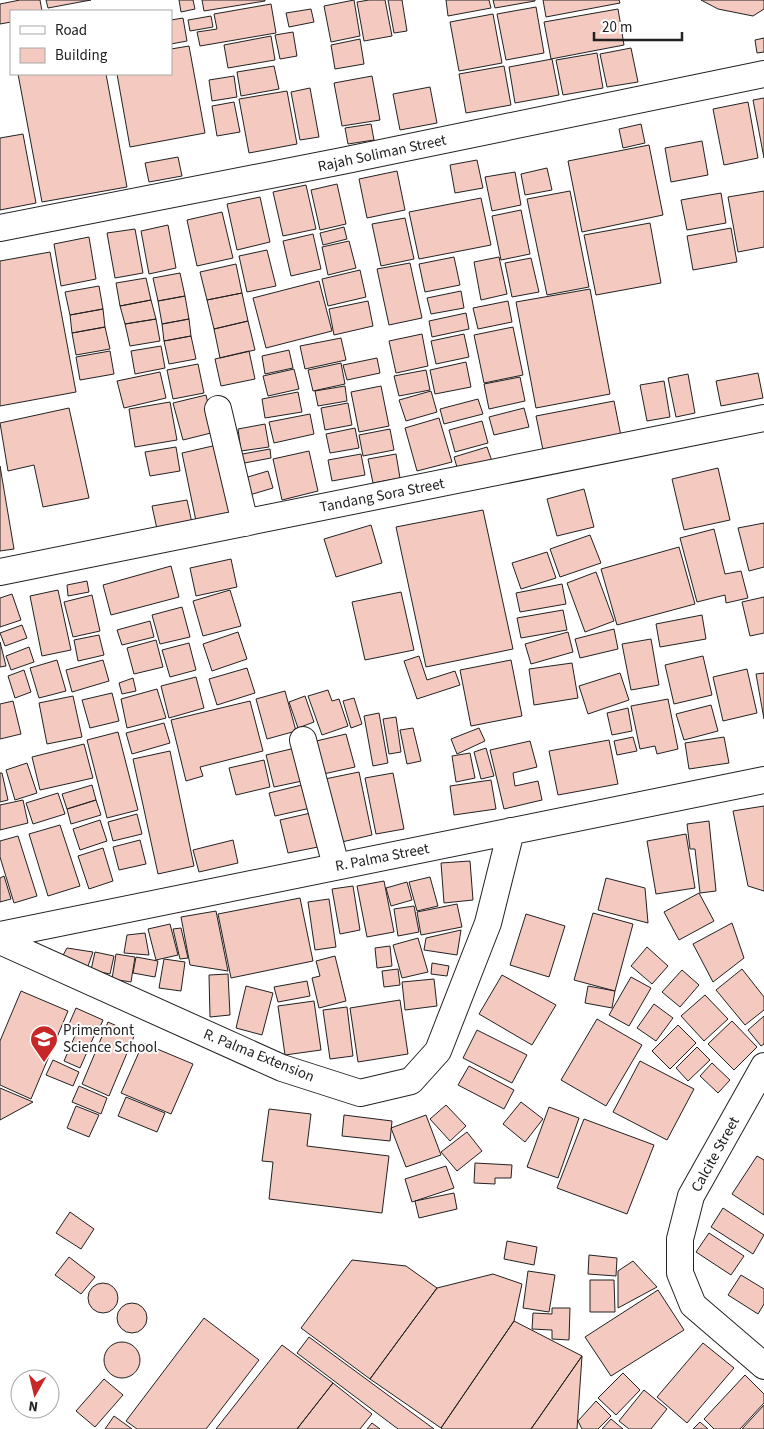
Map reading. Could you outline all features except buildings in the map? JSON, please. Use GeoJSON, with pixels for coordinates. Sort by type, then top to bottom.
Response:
{"type":"FeatureCollection","features":[{"type":"Feature","properties":{"kind":"street","name":"Rajah Soliman Street"},"geometry":{"type":"LineString","coordinates":[[0,228],[332,163],[764,74]]}},
{"type":"Feature","properties":{"kind":"street"},"geometry":{"type":"LineString","coordinates":[[218,409],[245,523]]}},
{"type":"Feature","properties":{"kind":"street","name":"Tandang Sora Street"},"geometry":{"type":"LineString","coordinates":[[0,572],[764,418]]}},
{"type":"Feature","properties":{"kind":"street"},"geometry":{"type":"LineString","coordinates":[[303,740],[336,866]]}},
{"type":"Feature","properties":{"kind":"street","name":"R. Palma Street"},"geometry":{"type":"LineString","coordinates":[[0,935],[764,780]]}},
{"type":"Feature","properties":{"kind":"street","name":"R. Palma Extension"},"geometry":{"type":"LineString","coordinates":[[0,941],[282,1068],[360,1093],[411,1081],[438,1051],[488,924],[510,831]]}},
{"type":"Feature","properties":{"kind":"street","name":"Calcite Street"},"geometry":{"type":"LineString","coordinates":[[764,1066],[691,1196],[680,1240],[680,1273],[694,1306],[764,1366]]}},
{"type":"Feature","properties":{"kind":"place","name":"Primemont Science School"},"geometry":{"type":"Point","coordinates":[44,1063]}}]}
